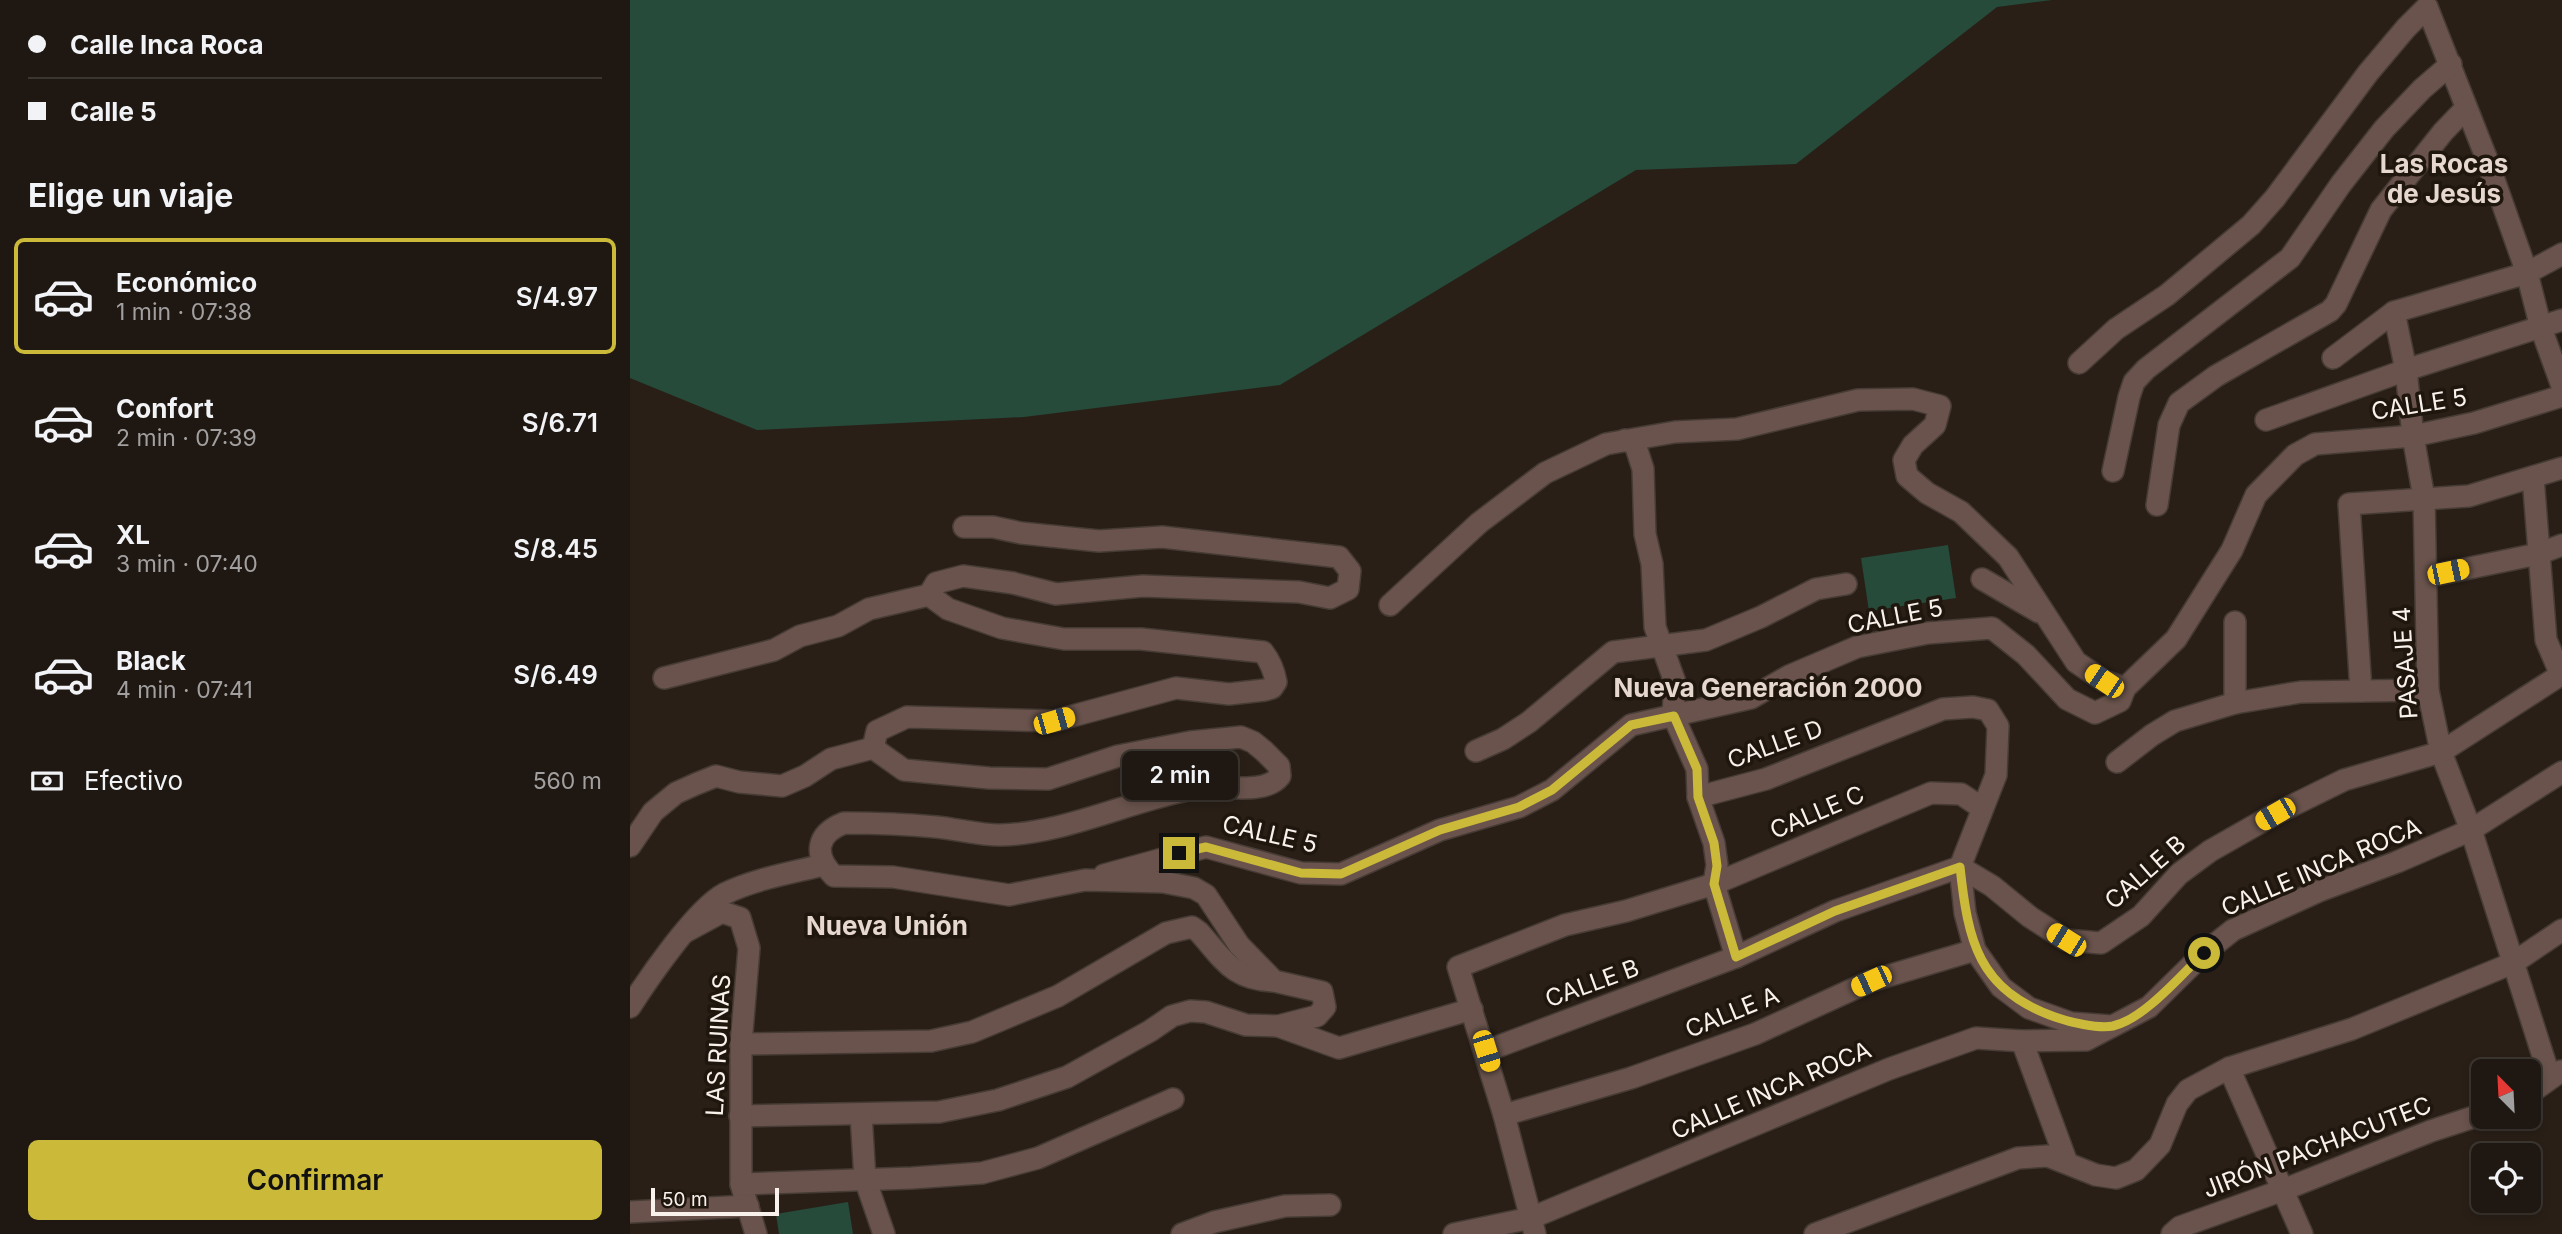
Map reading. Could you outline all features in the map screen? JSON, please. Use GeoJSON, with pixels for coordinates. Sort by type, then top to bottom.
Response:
{"type":"FeatureCollection","features":[{"type":"Feature","properties":{"kind":"street"},"geometry":{"type":"LineString","coordinates":[[2079,363],[2116,329],[2167,295],[2251,225],[2275,198],[2368,73],[2426,7],[2429,8],[2451,64],[2527,273],[2541,328],[2562,386]]}},
{"type":"Feature","properties":{"kind":"street"},"geometry":{"type":"LineString","coordinates":[[2113,471],[2134,382],[2146,369],[2290,258],[2341,184],[2384,129],[2422,89],[2451,64]]}},
{"type":"Feature","properties":{"kind":"street"},"geometry":{"type":"LineString","coordinates":[[2157,505],[2169,425],[2179,403],[2216,376],[2330,311],[2336,304],[2381,210],[2443,132],[2466,108]]}},
{"type":"Feature","properties":{"kind":"street"},"geometry":{"type":"LineString","coordinates":[[2333,358],[2393,312],[2527,273],[2562,254]]}},
{"type":"Feature","properties":{"kind":"street","name":"PASAJE 4"},"geometry":{"type":"LineString","coordinates":[[2393,312],[2406,370],[2413,436],[2424,498],[2428,690],[2441,752],[2470,830],[2513,963],[2556,1074]]}},
{"type":"Feature","properties":{"kind":"street"},"geometry":{"type":"LineString","coordinates":[[2266,420],[2406,370],[2562,320]]}},
{"type":"Feature","properties":{"kind":"street","name":"CALLE 5"},"geometry":{"type":"LineString","coordinates":[[1085,880],[1206,847],[1301,873],[1341,874],[1440,830],[1519,807],[1552,790],[1631,725],[1751,698],[1788,676],[1857,647],[1928,633],[1992,628],[2026,655],[2067,699],[2095,713],[2120,701],[2125,688],[2176,639],[2232,550],[2256,495],[2295,455],[2315,444],[2413,436],[2474,423],[2562,396]]}},
{"type":"Feature","properties":{"kind":"street"},"geometry":{"type":"LineString","coordinates":[[1390,605],[1479,523],[1545,473],[1606,444],[1675,432],[1737,429],[1858,400],[1913,399],[1940,406],[1935,425],[1913,445],[1904,460],[1907,476],[1927,493],[1961,512],[2008,558],[2076,662],[2104,681],[2125,688]]}},
{"type":"Feature","properties":{"kind":"street"},"geometry":{"type":"LineString","coordinates":[[1625,440],[1635,444],[1643,469],[1645,534],[1652,564],[1655,627],[1675,682],[1674,716],[1697,769],[1698,797],[1714,843],[1717,866],[1714,884],[1736,957]]}},
{"type":"Feature","properties":{"kind":"street"},"geometry":{"type":"LineString","coordinates":[[2361,691],[2349,504],[2469,496],[2562,468]]}},
{"type":"Feature","properties":{"kind":"street"},"geometry":{"type":"LineString","coordinates":[[2533,477],[2546,640],[2561,674]]}},
{"type":"Feature","properties":{"kind":"street"},"geometry":{"type":"LineString","coordinates":[[929,596],[936,583],[963,576],[1013,583],[1056,594],[1143,586],[1299,592],[1330,598],[1348,589],[1350,571],[1339,557],[1162,537],[1100,541],[1021,533],[993,527],[964,527]]}},
{"type":"Feature","properties":{"kind":"street"},"geometry":{"type":"LineString","coordinates":[[2426,577],[2538,554],[2562,545]]}},
{"type":"Feature","properties":{"kind":"street"},"geometry":{"type":"LineString","coordinates":[[1982,579],[2044,615]]}},
{"type":"Feature","properties":{"kind":"street"},"geometry":{"type":"LineString","coordinates":[[1476,751],[1503,739],[1529,722],[1613,652],[1706,639],[1761,617],[1816,589],[1846,584]]}},
{"type":"Feature","properties":{"kind":"street"},"geometry":{"type":"LineString","coordinates":[[664,678],[764,653],[800,636],[838,626],[869,609],[929,596],[948,609],[1002,628],[1064,639],[1141,639],[1263,652],[1269,660],[1276,681],[1272,688],[1265,690],[1229,694],[1176,688],[1054,721],[906,717],[877,730],[873,748]]}},
{"type":"Feature","properties":{"kind":"street"},"geometry":{"type":"LineString","coordinates":[[2235,622],[2235,704]]}},
{"type":"Feature","properties":{"kind":"street","name":"CALLE B"},"geometry":{"type":"LineString","coordinates":[[1486,1051],[1736,957],[1835,911],[1960,867],[1992,886],[2030,917],[2066,940],[2101,943],[2141,916],[2179,874],[2210,851],[2275,814],[2344,780],[2441,752],[2561,674]]}},
{"type":"Feature","properties":{"kind":"street"},"geometry":{"type":"LineString","coordinates":[[2117,761],[2175,721],[2235,704],[2301,692],[2428,690]]}},
{"type":"Feature","properties":{"kind":"street","name":"CALLE D"},"geometry":{"type":"LineString","coordinates":[[1698,797],[1766,779],[1943,709],[1973,707],[1988,710],[1998,726],[1996,775],[1982,808]]}},
{"type":"Feature","properties":{"kind":"street"},"geometry":{"type":"LineString","coordinates":[[873,748],[904,770],[989,778],[1048,779],[1118,756],[1190,742],[1241,737],[1253,742],[1279,766],[1280,776],[1276,782],[1254,788],[1200,787],[1141,801],[1058,826],[1000,835],[936,827],[844,823],[831,828],[822,840],[820,856],[823,865],[834,876],[893,877],[1009,895],[1085,880],[1163,882],[1201,891],[1240,945],[1274,981]]}},
{"type":"Feature","properties":{"kind":"street"},"geometry":{"type":"LineString","coordinates":[[630,846],[653,812],[676,793],[706,780],[716,776],[739,782],[782,786],[805,776],[831,759],[873,748]]}},
{"type":"Feature","properties":{"kind":"street","name":"CALLE INCA ROCA"},"geometry":{"type":"LineString","coordinates":[[1454,1234],[1533,1226],[1889,1069],[1976,1038],[2022,1041],[2086,1040],[2149,1007],[2204,953],[2233,930],[2319,891],[2397,862],[2470,830],[2562,772]]}},
{"type":"Feature","properties":{"kind":"street","name":"CALLE C"},"geometry":{"type":"LineString","coordinates":[[1472,1009],[1458,967],[1565,925],[1626,911],[1714,884],[1931,793],[1961,794],[1982,808]]}},
{"type":"Feature","properties":{"kind":"street"},"geometry":{"type":"LineString","coordinates":[[1982,808],[1960,867],[1965,913],[1975,950],[2001,987],[2029,1008],[2071,1023],[2113,1026]]}},
{"type":"Feature","properties":{"kind":"street"},"geometry":{"type":"LineString","coordinates":[[630,1007],[685,932],[721,896],[738,888],[823,865]]}},
{"type":"Feature","properties":{"kind":"street","name":"LAS RUINAS"},"geometry":{"type":"LineString","coordinates":[[685,932],[722,912],[740,918],[749,948],[741,1044],[741,1184],[756,1234]]}},
{"type":"Feature","properties":{"kind":"street"},"geometry":{"type":"LineString","coordinates":[[740,1116],[939,1111],[998,1100],[1067,1077],[1172,1016],[1190,1010],[1206,1012],[1246,1025],[1279,1026],[1317,1016],[1325,1007],[1322,992],[1316,989],[1274,981],[1255,981],[1238,974],[1192,927],[1166,933],[1058,996],[972,1032],[930,1041],[741,1044]]}},
{"type":"Feature","properties":{"kind":"street"},"geometry":{"type":"LineString","coordinates":[[1815,1234],[2018,1157],[2048,1156],[2096,1175],[2116,1178],[2137,1170],[2160,1145],[2177,1104],[2188,1090],[2229,1068],[2352,1029],[2513,963],[2562,930]]}},
{"type":"Feature","properties":{"kind":"street","name":"CALLE A"},"geometry":{"type":"LineString","coordinates":[[1504,1115],[1631,1078],[1755,1034],[1871,981],[1975,950]]}},
{"type":"Feature","properties":{"kind":"street"},"geometry":{"type":"LineString","coordinates":[[1279,1026],[1339,1048],[1472,1009],[1504,1115],[1533,1226]]}},
{"type":"Feature","properties":{"kind":"street"},"geometry":{"type":"LineString","coordinates":[[2022,1041],[2067,1163]]}},
{"type":"Feature","properties":{"kind":"street"},"geometry":{"type":"LineString","coordinates":[[2229,1068],[2302,1234]]}},
{"type":"Feature","properties":{"kind":"street"},"geometry":{"type":"LineString","coordinates":[[2541,1085],[2556,1074]]}},
{"type":"Feature","properties":{"kind":"street"},"geometry":{"type":"LineString","coordinates":[[741,1184],[982,1173],[1038,1158],[1173,1099]]}},
{"type":"Feature","properties":{"kind":"street"},"geometry":{"type":"LineString","coordinates":[[861,1114],[865,1179],[884,1234]]}},
{"type":"Feature","properties":{"kind":"street","name":"JIRÓN PACHACUTEC"},"geometry":{"type":"LineString","coordinates":[[2172,1234],[2180,1227],[2283,1190],[2431,1130],[2471,1118]]}},
{"type":"Feature","properties":{"kind":"street"},"geometry":{"type":"LineString","coordinates":[[1182,1234],[1214,1222],[1285,1206],[1330,1205]]}},
{"type":"Feature","properties":{"kind":"street"},"geometry":{"type":"LineString","coordinates":[[630,1212],[748,1206]]}},
{"type":"Feature","properties":{"kind":"green space"},"geometry":{"type":"Polygon","coordinates":[[[630,0],[2052,0],[1997,7],[1796,164],[1636,170],[1280,385],[1024,417],[757,430],[630,378],[630,0]]]}},
{"type":"Feature","properties":{"kind":"green space"},"geometry":{"type":"Polygon","coordinates":[[[1948,545],[1956,598],[1869,611],[1861,558],[1948,545]]]}},
{"type":"Feature","properties":{"kind":"green space"},"geometry":{"type":"Polygon","coordinates":[[[848,1202],[853,1234],[779,1234],[776,1214],[848,1202]]]}},
{"type":"Feature","properties":{"kind":"district","name":"Las Rocas de Jesús"},"geometry":{"type":"Point","coordinates":[2444,178]}},
{"type":"Feature","properties":{"kind":"district","name":"Nueva Generación 2000"},"geometry":{"type":"Point","coordinates":[1768,687]}},
{"type":"Feature","properties":{"kind":"district","name":"Nueva Unión"},"geometry":{"type":"Point","coordinates":[887,925]}},
{"type":"Feature","properties":{"kind":"route"},"geometry":{"type":"LineString","coordinates":[[1179,853],[1206,847],[1301,873],[1341,874],[1440,830],[1519,807],[1552,790],[1631,725],[1674,716],[1697,769],[1698,797],[1714,843],[1717,866],[1714,884],[1736,957],[1835,911],[1960,867],[1965,913],[1975,950],[2001,987],[2029,1008],[2050,1016],[2071,1023],[2113,1026],[2149,1007],[2204,953]]}}]}
